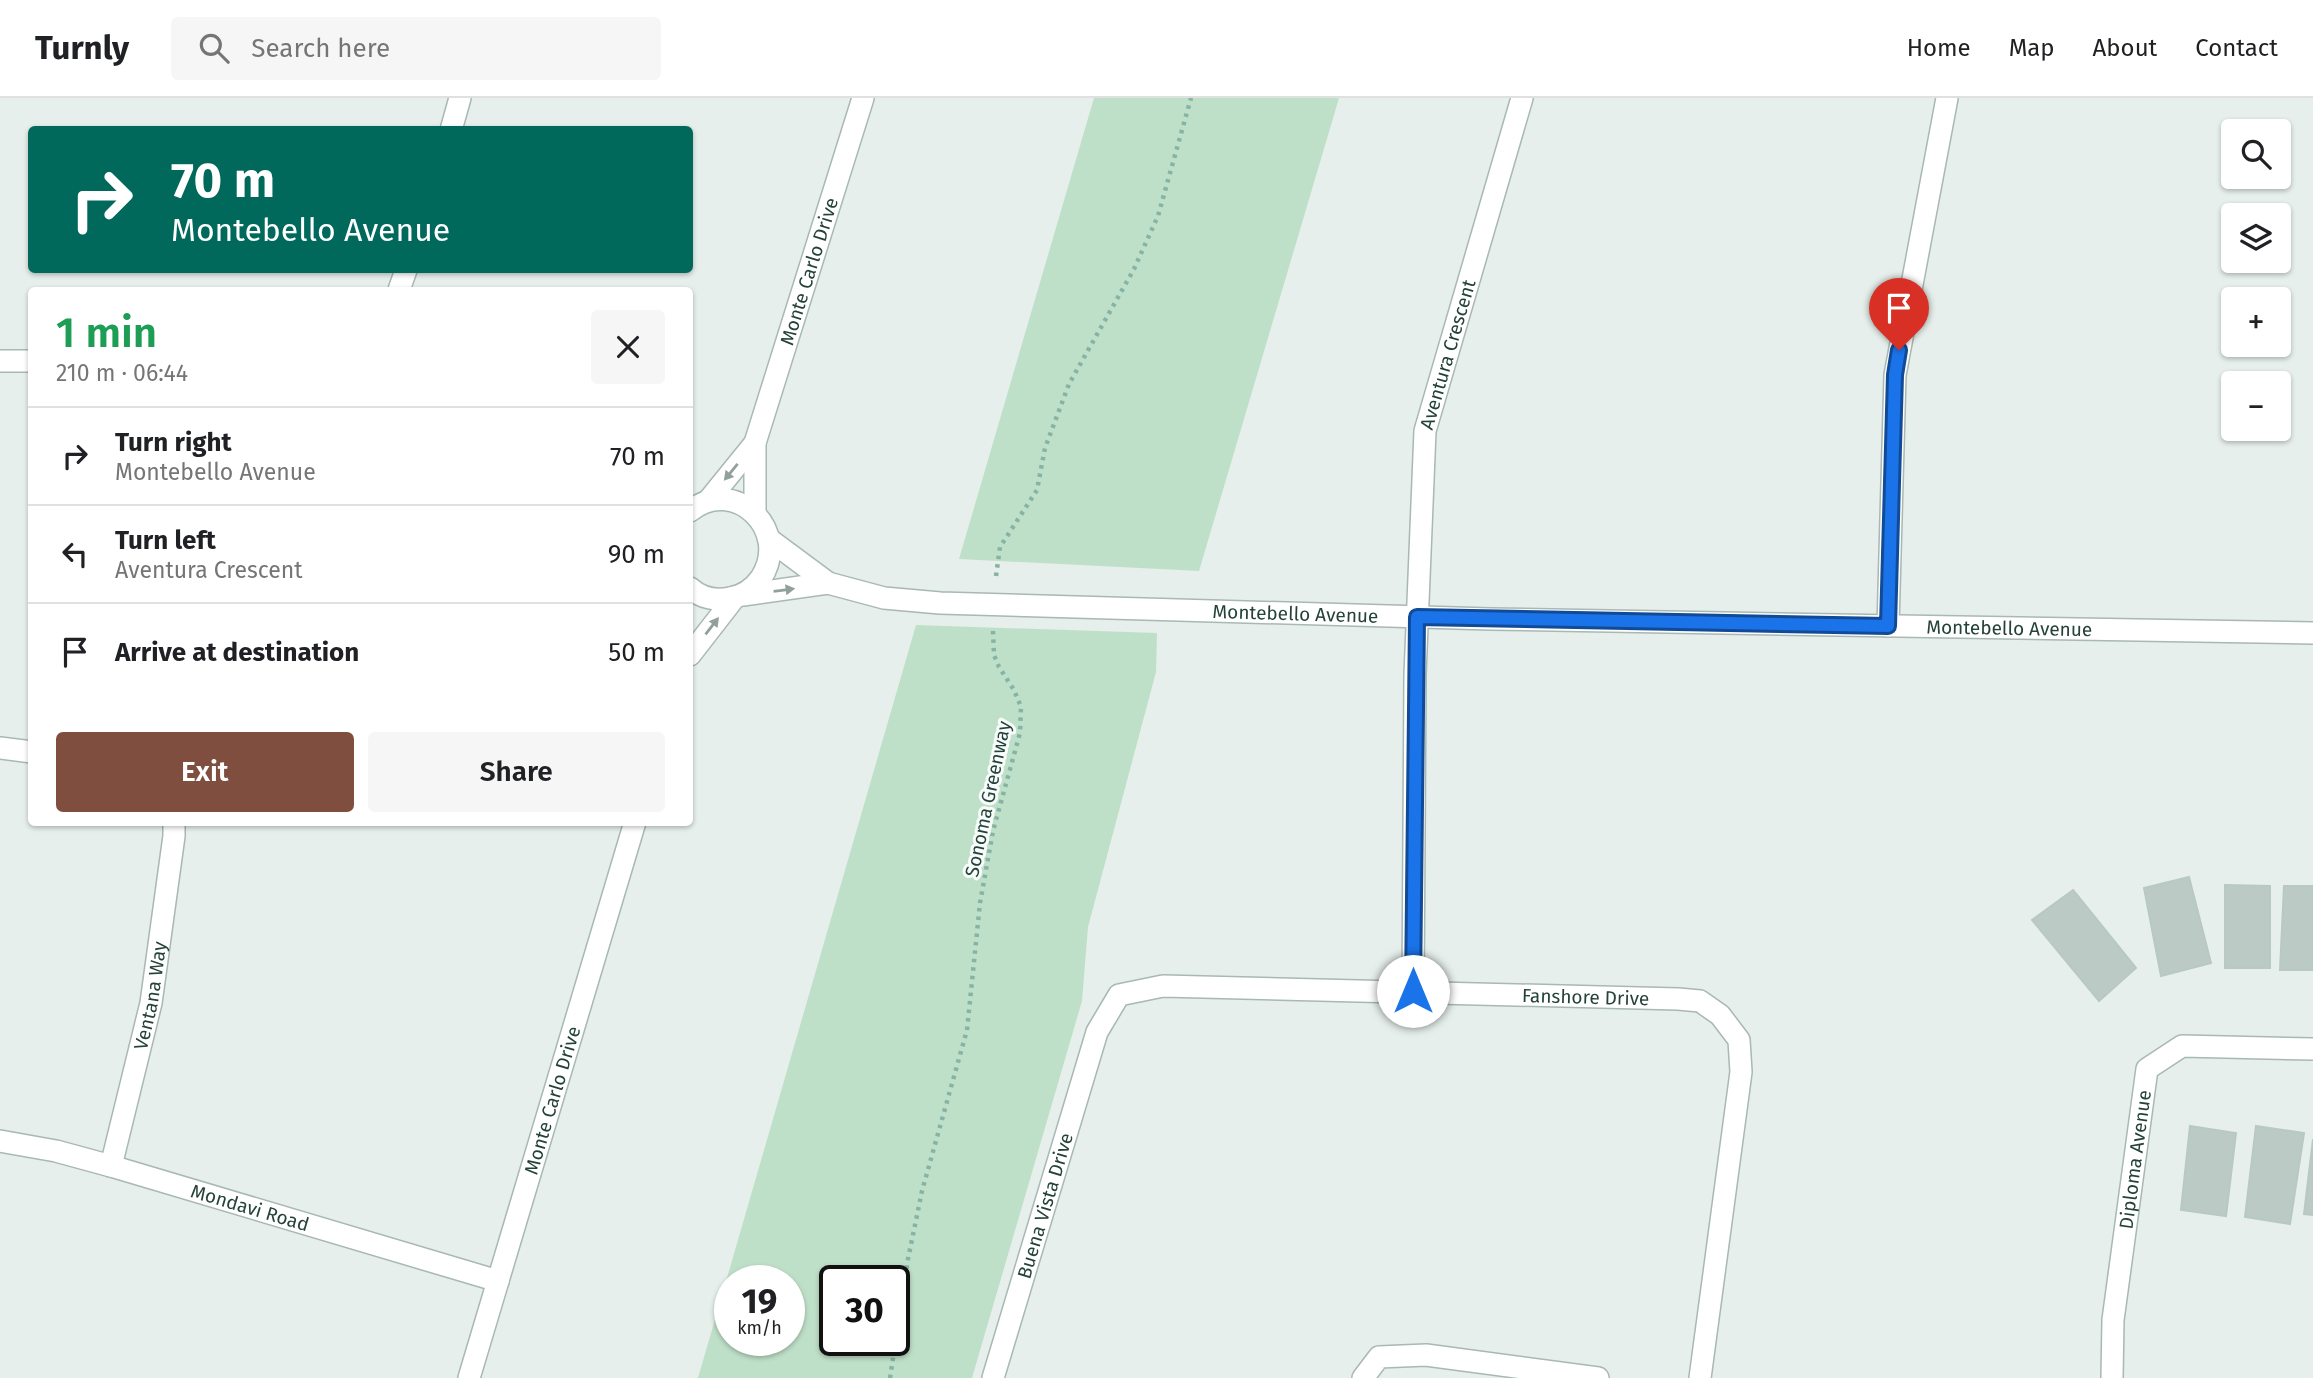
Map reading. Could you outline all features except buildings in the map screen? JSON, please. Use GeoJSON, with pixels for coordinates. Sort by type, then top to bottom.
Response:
{"type":"FeatureCollection","features":[{"type":"Feature","properties":{"kind":"street"},"geometry":{"type":"LineString","coordinates":[[452,126],[460,98]]}},
{"type":"Feature","properties":{"kind":"street","name":"Monte Carlo Drive"},"geometry":{"type":"LineString","coordinates":[[755,513],[755,443],[863,98]]}},
{"type":"Feature","properties":{"kind":"street","name":"Aventura Crescent"},"geometry":{"type":"LineString","coordinates":[[1413,991],[1417,617],[1425,431],[1522,98]]}},
{"type":"Feature","properties":{"kind":"street"},"geometry":{"type":"LineString","coordinates":[[1888,626],[1895,375],[1947,98]]}},
{"type":"Feature","properties":{"kind":"street"},"geometry":{"type":"LineString","coordinates":[[0,361],[28,361]]}},
{"type":"Feature","properties":{"kind":"street","name":"Monte Carlo Drive"},"geometry":{"type":"LineString","coordinates":[[695,507],[755,443]]}},
{"type":"Feature","properties":{"kind":"street"},"geometry":{"type":"LineString","coordinates":[[693,651],[738,596],[759,581],[767,569],[770,555],[764,526],[755,513],[733,501],[695,507]]}},
{"type":"Feature","properties":{"kind":"street","name":"Montebello Avenue"},"geometry":{"type":"LineString","coordinates":[[769,540],[828,583],[884,598],[994,605],[1417,617],[2313,633]]}},
{"type":"Feature","properties":{"kind":"street","name":"Montebello Avenue"},"geometry":{"type":"LineString","coordinates":[[693,590],[706,598],[720,600],[828,583]]}},
{"type":"Feature","properties":{"kind":"street"},"geometry":{"type":"LineString","coordinates":[[0,748],[28,752]]}},
{"type":"Feature","properties":{"kind":"street","name":"Ventana Way"},"geometry":{"type":"LineString","coordinates":[[111,1166],[151,1003],[174,826]]}},
{"type":"Feature","properties":{"kind":"street","name":"Monte Carlo Drive"},"geometry":{"type":"LineString","coordinates":[[469,1378],[634,826]]}},
{"type":"Feature","properties":{"kind":"street","name":"Fanshore Drive"},"geometry":{"type":"LineString","coordinates":[[1097,1032],[1119,995],[1163,986],[1700,1001],[1720,1014],[1739,1040],[1741,1073],[1700,1378]]}},
{"type":"Feature","properties":{"kind":"street","name":"Buena Vista Drive"},"geometry":{"type":"LineString","coordinates":[[993,1378],[1097,1032]]}},
{"type":"Feature","properties":{"kind":"street","name":"Diploma Avenue"},"geometry":{"type":"LineString","coordinates":[[2112,1378],[2113,1320],[2147,1069],[2182,1046],[2313,1049]]}},
{"type":"Feature","properties":{"kind":"street","name":"Mondavi Road"},"geometry":{"type":"LineString","coordinates":[[0,1141],[56,1151],[111,1166],[498,1281]]}},
{"type":"Feature","properties":{"kind":"street"},"geometry":{"type":"LineString","coordinates":[[1363,1378],[1379,1357],[1426,1355],[1598,1378]]}},
{"type":"Feature","properties":{"kind":"path","name":"Sonoma Greenway"},"geometry":{"type":"LineString","coordinates":[[890,1378],[908,1259],[922,1191],[967,1030],[980,903],[993,831],[1020,733],[1021,707],[994,655],[994,605],[1000,547],[1037,490],[1045,448],[1069,384],[1134,269],[1158,216],[1191,98]]}},
{"type":"Feature","properties":{"kind":"green space"},"geometry":{"type":"Polygon","coordinates":[[[1094,98],[1339,98],[1199,571],[959,559],[1094,98]]]}},
{"type":"Feature","properties":{"kind":"green space"},"geometry":{"type":"Polygon","coordinates":[[[916,625],[1157,633],[1156,672],[1088,927],[1082,1001],[972,1378],[698,1378],[714,1323],[714,1356],[805,1356],[805,1265],[731,1265],[916,625]]]}},
{"type":"Feature","properties":{"kind":"route"},"geometry":{"type":"LineString","coordinates":[[1413,991],[1417,617],[1888,626],[1895,375],[1899,350]]}}]}
